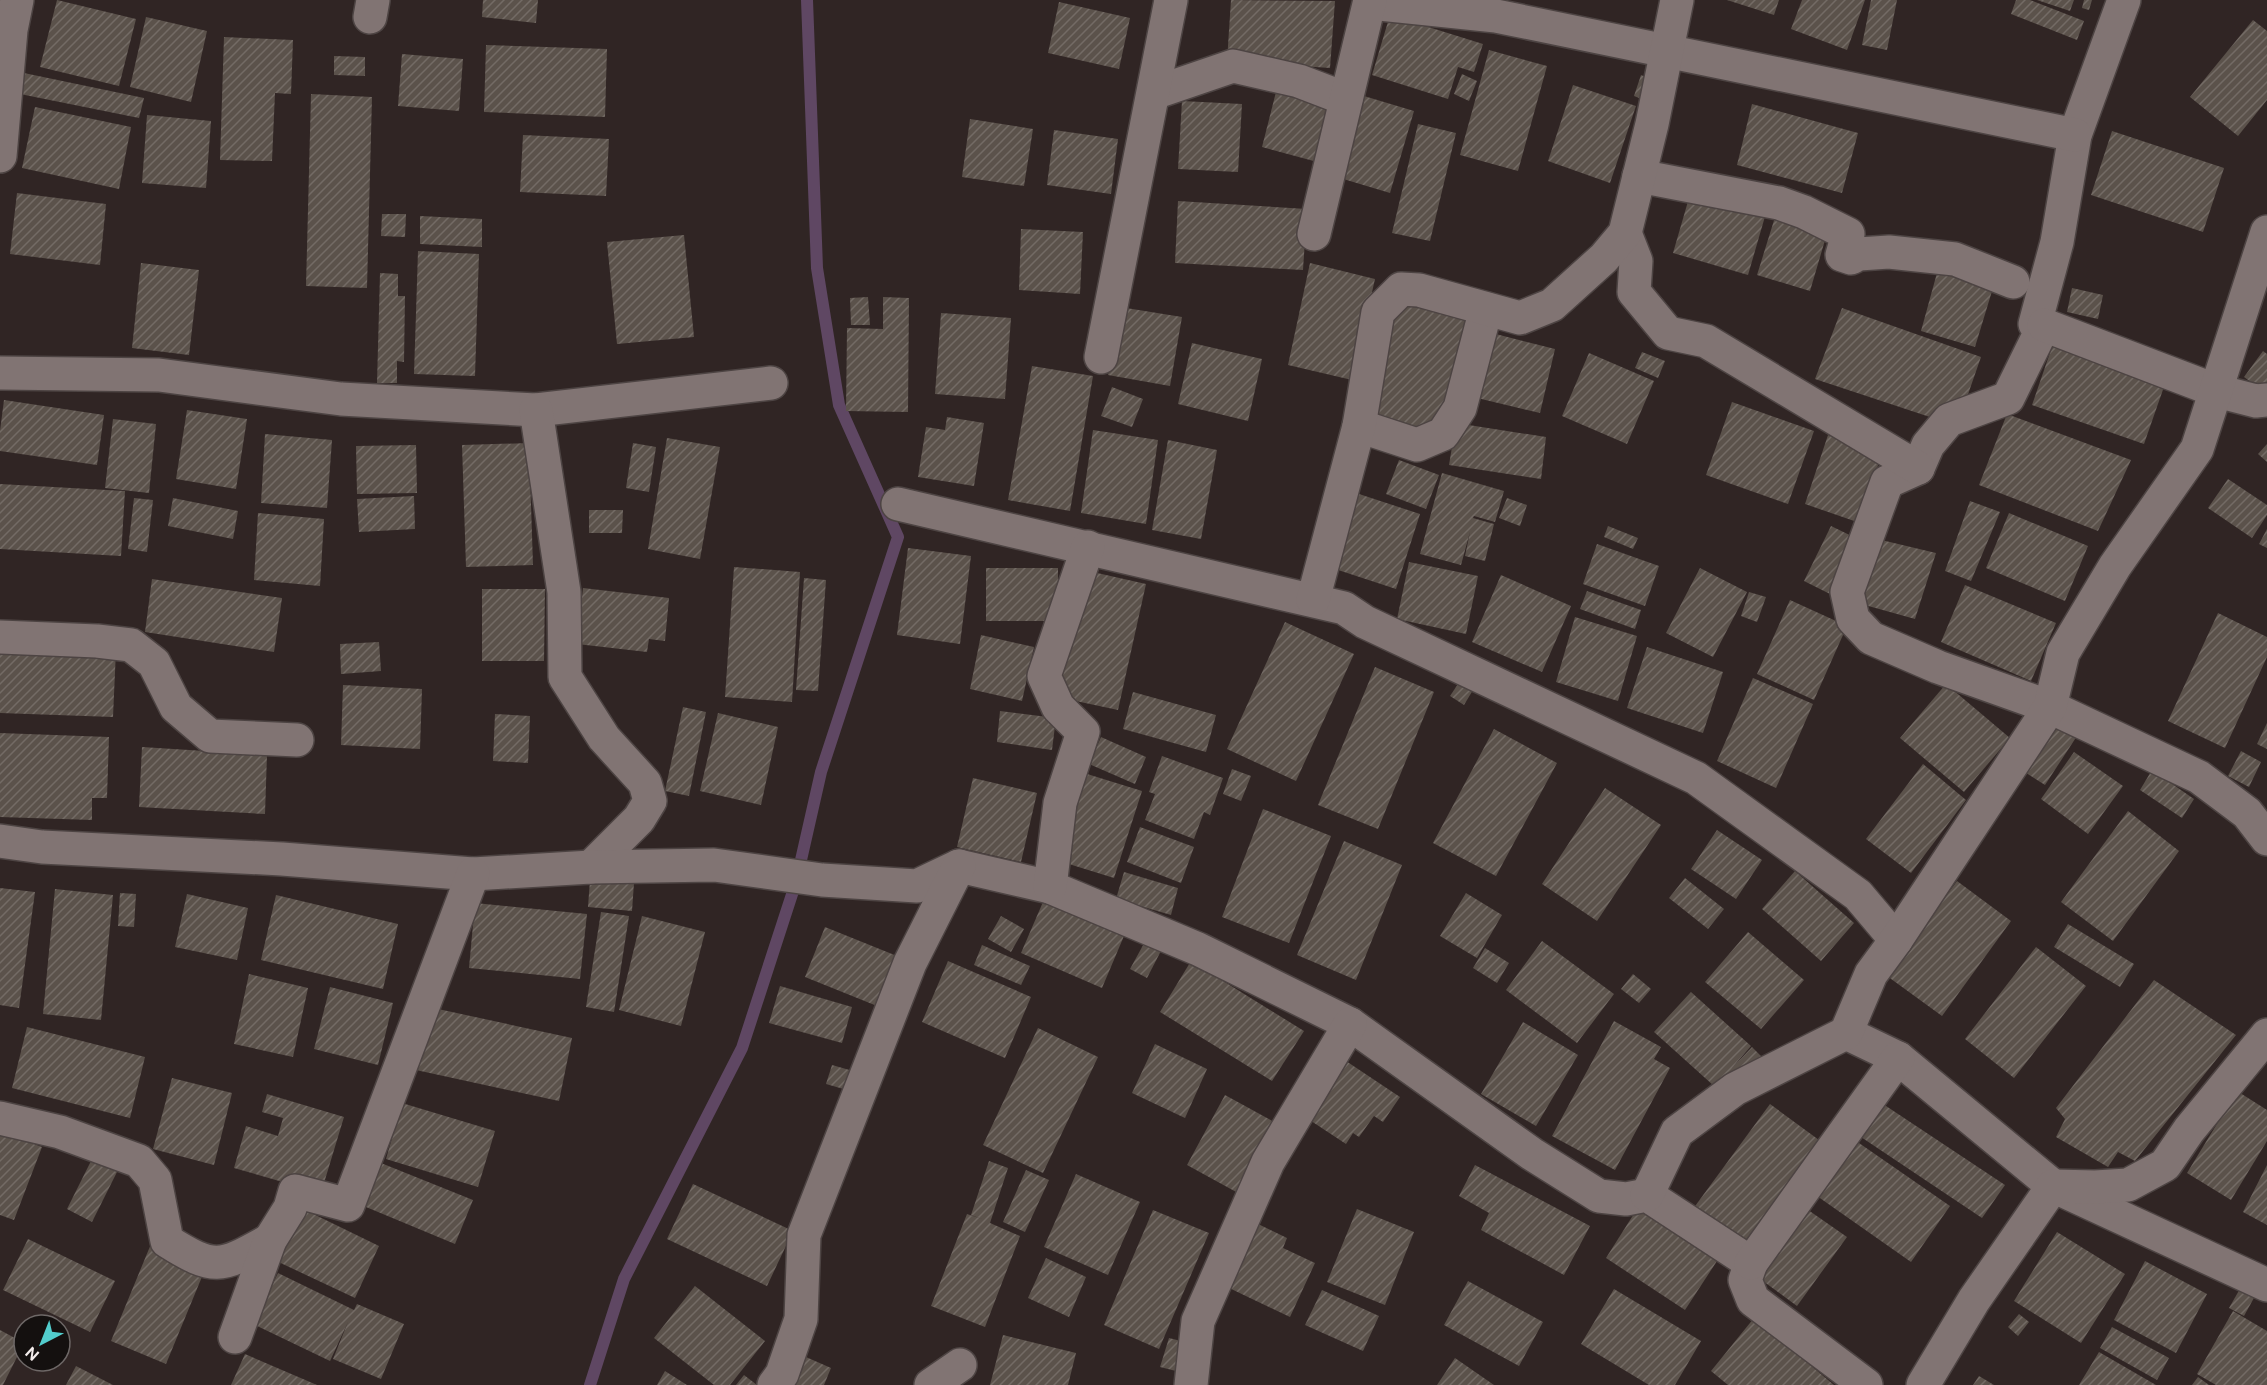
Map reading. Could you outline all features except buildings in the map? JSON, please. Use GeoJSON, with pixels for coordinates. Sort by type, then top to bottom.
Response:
{"type":"FeatureCollection","features":[{"type":"Feature","properties":{"kind":"street"},"geometry":{"type":"LineString","coordinates":[[1101,357],[1171,0]]}},
{"type":"Feature","properties":{"kind":"street"},"geometry":{"type":"LineString","coordinates":[[1313,600],[1359,426],[1378,312],[1401,289],[1419,290],[1520,318],[1552,305],[1604,258],[1625,233],[1652,124],[1677,0]]}},
{"type":"Feature","properties":{"kind":"street"},"geometry":{"type":"LineString","coordinates":[[2124,0],[2075,135],[2057,242],[2039,325],[2008,398],[1949,420],[1928,445],[1918,468],[1887,482],[1847,592],[1853,619],[1871,638],[1938,667],[2050,707],[2199,777],[2247,813],[2267,839]]}},
{"type":"Feature","properties":{"kind":"street"},"geometry":{"type":"LineString","coordinates":[[1314,234],[1370,1],[1496,16],[2075,135]]}},
{"type":"Feature","properties":{"kind":"street"},"geometry":{"type":"LineString","coordinates":[[0,156],[9,19]]}},
{"type":"Feature","properties":{"kind":"street"},"geometry":{"type":"LineString","coordinates":[[1652,124],[1678,85],[1722,61]]}},
{"type":"Feature","properties":{"kind":"street"},"geometry":{"type":"LineString","coordinates":[[1154,93],[1233,66],[1299,81],[1346,99]]}},
{"type":"Feature","properties":{"kind":"street"},"geometry":{"type":"LineString","coordinates":[[1639,176],[1779,203],[1804,212],[1848,234],[1842,255],[1851,258],[1889,252],[1955,259],[2013,282]]}},
{"type":"Feature","properties":{"kind":"street"},"geometry":{"type":"LineString","coordinates":[[1647,1195],[1677,1132],[1735,1089],[1846,1033],[1871,974],[1896,940],[2050,707],[2063,653],[2115,566],[2197,449],[2267,232]]}},
{"type":"Feature","properties":{"kind":"street"},"geometry":{"type":"LineString","coordinates":[[1625,233],[1636,261],[1634,292],[1668,333],[1706,341],[1918,468]]}},
{"type":"Feature","properties":{"kind":"street"},"geometry":{"type":"LineString","coordinates":[[2013,282],[2046,249],[2057,242]]}},
{"type":"Feature","properties":{"kind":"street"},"geometry":{"type":"LineString","coordinates":[[2013,282],[2015,302],[2021,315],[2039,325],[2217,391],[2256,400],[2267,400]]}},
{"type":"Feature","properties":{"kind":"street"},"geometry":{"type":"LineString","coordinates":[[1359,426],[1417,445],[1443,434],[1460,408],[1486,309]]}},
{"type":"Feature","properties":{"kind":"street"},"geometry":{"type":"LineString","coordinates":[[0,373],[159,375],[341,399],[536,410],[771,383]]}},
{"type":"Feature","properties":{"kind":"street"},"geometry":{"type":"LineString","coordinates":[[536,410],[564,592],[565,677],[604,738],[645,783],[650,801],[639,819],[591,867]]}},
{"type":"Feature","properties":{"kind":"street"},"geometry":{"type":"LineString","coordinates":[[897,504],[1344,608],[1365,622],[1696,777],[1858,896],[1896,940]]}},
{"type":"Feature","properties":{"kind":"street"},"geometry":{"type":"LineString","coordinates":[[1050,887],[1060,802],[1083,732],[1058,707],[1044,676],[1088,547]]}},
{"type":"Feature","properties":{"kind":"street"},"geometry":{"type":"LineString","coordinates":[[0,636],[131,645],[154,663],[176,707],[210,736],[297,740]]}},
{"type":"Feature","properties":{"kind":"street"},"geometry":{"type":"LineString","coordinates":[[0,841],[42,847],[282,859],[473,874],[591,867],[714,865],[822,880],[917,886],[959,866],[1050,887],[1198,949],[1350,1024],[1532,1154],[1599,1196],[1626,1199],[1647,1195],[1751,1263]]}},
{"type":"Feature","properties":{"kind":"street"},"geometry":{"type":"LineString","coordinates":[[774,1385],[782,1374],[801,1319],[804,1235],[910,963],[959,866]]}},
{"type":"Feature","properties":{"kind":"street"},"geometry":{"type":"LineString","coordinates":[[235,1337],[270,1240],[290,1208],[295,1191],[348,1205],[473,874]]}},
{"type":"Feature","properties":{"kind":"street"},"geometry":{"type":"LineString","coordinates":[[1191,1385],[1198,1321],[1268,1162],[1350,1024]]}},
{"type":"Feature","properties":{"kind":"street"},"geometry":{"type":"LineString","coordinates":[[1846,1033],[1898,1058],[2053,1186],[2267,1285]]}},
{"type":"Feature","properties":{"kind":"street"},"geometry":{"type":"LineString","coordinates":[[2053,1186],[2128,1185],[2165,1165],[2189,1130],[2267,1035]]}},
{"type":"Feature","properties":{"kind":"street"},"geometry":{"type":"LineString","coordinates":[[1866,1385],[1753,1300],[1745,1280],[1751,1263],[1898,1058]]}},
{"type":"Feature","properties":{"kind":"street"},"geometry":{"type":"LineString","coordinates":[[0,1118],[60,1132],[139,1161],[155,1180],[167,1241],[191,1257],[213,1263],[230,1262],[270,1240]]}},
{"type":"Feature","properties":{"kind":"street"},"geometry":{"type":"LineString","coordinates":[[1923,1385],[1974,1300],[2053,1186]]}},
{"type":"Feature","properties":{"kind":"street"},"geometry":{"type":"LineString","coordinates":[[932,1385],[960,1365]]}},
{"type":"Feature","properties":{"kind":"waterway"},"geometry":{"type":"LineString","coordinates":[[590,1385],[624,1279],[742,1048],[796,882],[821,772],[898,537],[839,405],[817,268],[807,0]]}}]}
